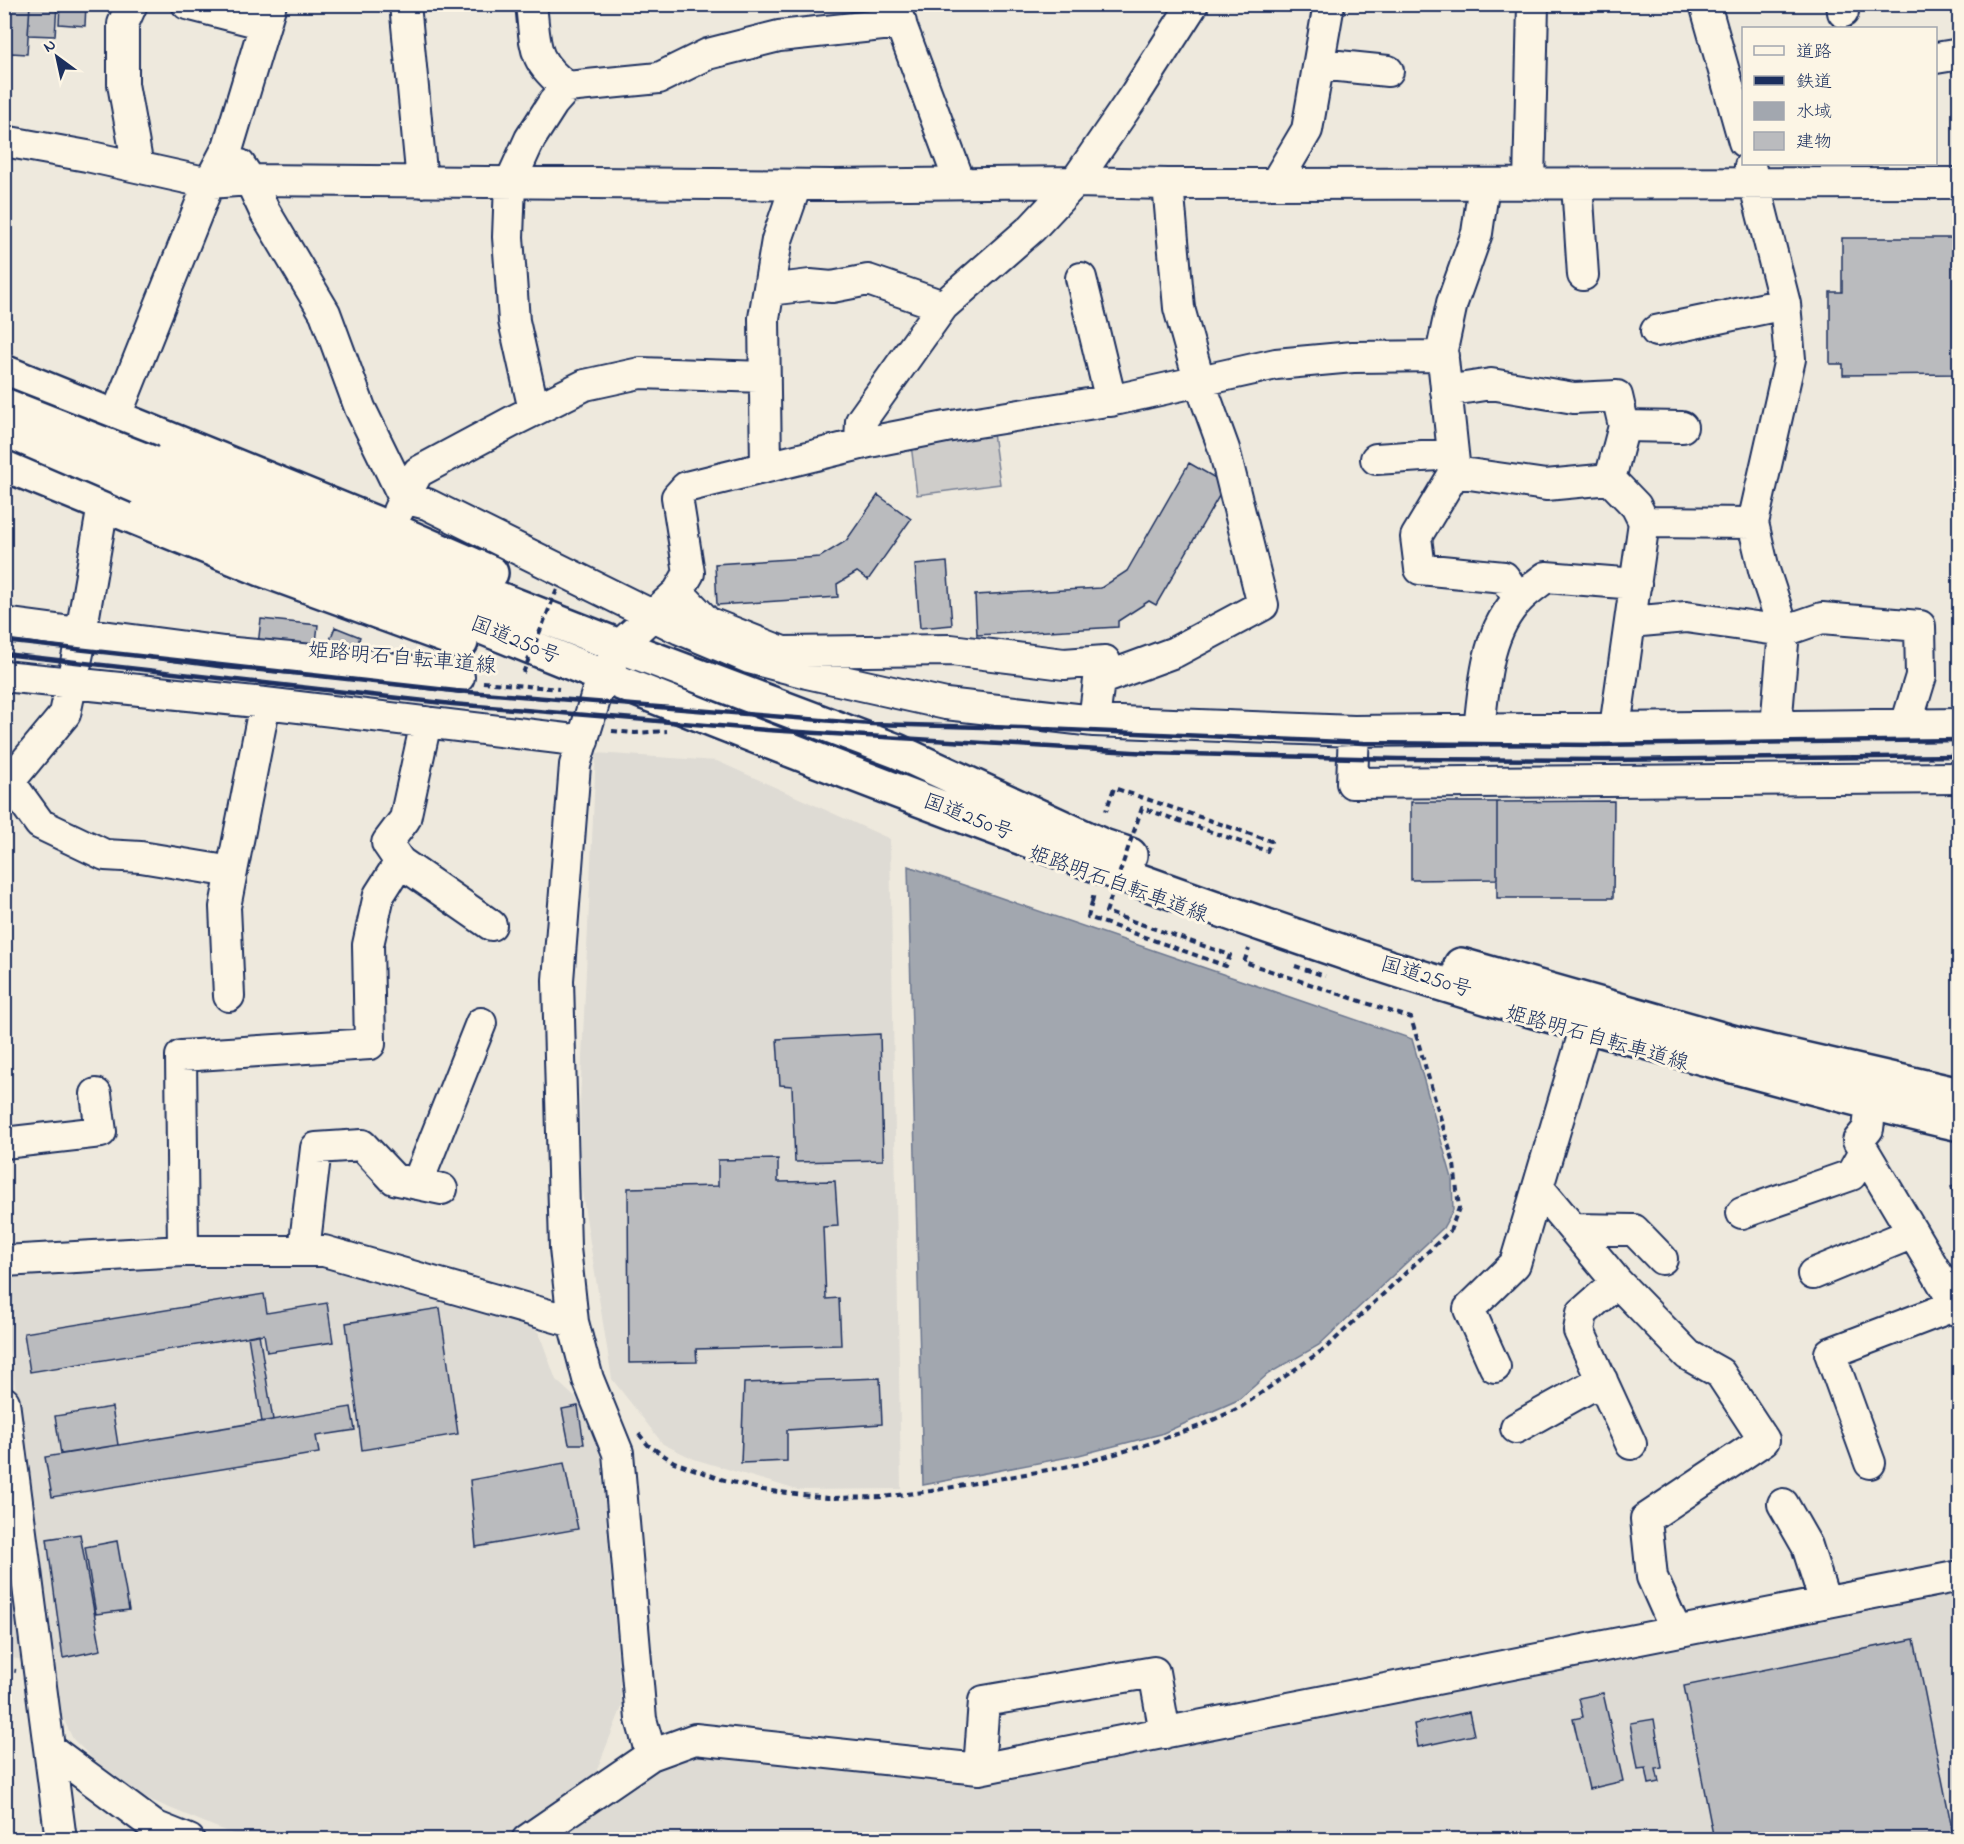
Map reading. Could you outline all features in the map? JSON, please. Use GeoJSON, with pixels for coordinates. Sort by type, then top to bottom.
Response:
{"type":"FeatureCollection","features":[{"type":"Feature","properties":{"kind":"highway"},"geometry":{"type":"LineString","coordinates":[[4,372],[390,529],[580,611],[620,646]]}},
{"type":"Feature","properties":{"kind":"highway","name":"国道250号"},"geometry":{"type":"LineString","coordinates":[[4,405],[529,661],[833,767],[1094,866],[1366,960],[1586,1026],[1871,1104],[1959,1124]]}},
{"type":"Feature","properties":{"kind":"highway","name":"国道250号"},"geometry":{"type":"LineString","coordinates":[[4,429],[145,475],[620,646],[897,751],[1103,846],[1384,943],[1746,1046],[1959,1095]]}},
{"type":"Feature","properties":{"kind":"highway"},"geometry":{"type":"LineString","coordinates":[[4,464],[261,569],[471,645],[529,661]]}},
{"type":"Feature","properties":{"kind":"street"},"geometry":{"type":"LineString","coordinates":[[132,4],[123,24],[123,84],[138,167]]}},
{"type":"Feature","properties":{"kind":"street"},"geometry":{"type":"LineString","coordinates":[[187,4],[268,14],[228,147],[209,183],[115,418],[81,639],[65,714],[7,784],[40,824],[105,855],[141,857],[232,872]]}},
{"type":"Feature","properties":{"kind":"street"},"geometry":{"type":"LineString","coordinates":[[405,4],[422,182]]}},
{"type":"Feature","properties":{"kind":"street"},"geometry":{"type":"LineString","coordinates":[[531,4],[537,55],[549,74],[567,87],[659,78],[708,54],[779,36],[897,14],[960,183]]}},
{"type":"Feature","properties":{"kind":"street"},"geometry":{"type":"LineString","coordinates":[[860,444],[861,420],[943,306],[1032,228],[1075,182],[1193,4]]}},
{"type":"Feature","properties":{"kind":"street"},"geometry":{"type":"LineString","coordinates":[[1275,184],[1307,130],[1329,4]]}},
{"type":"Feature","properties":{"kind":"street"},"geometry":{"type":"LineString","coordinates":[[1529,184],[1533,4]]}},
{"type":"Feature","properties":{"kind":"street"},"geometry":{"type":"LineString","coordinates":[[1705,4],[1742,138]]}},
{"type":"Feature","properties":{"kind":"street"},"geometry":{"type":"LineString","coordinates":[[1937,58],[1959,54]]}},
{"type":"Feature","properties":{"kind":"street"},"geometry":{"type":"LineString","coordinates":[[1319,64],[1388,71]]}},
{"type":"Feature","properties":{"kind":"street"},"geometry":{"type":"LineString","coordinates":[[534,410],[514,321],[508,237],[510,183],[530,139],[553,103],[567,87]]}},
{"type":"Feature","properties":{"kind":"street"},"geometry":{"type":"LineString","coordinates":[[4,141],[209,183],[250,180],[796,185],[1075,182],[1577,184],[1752,174],[1900,173],[1959,183]]}},
{"type":"Feature","properties":{"kind":"street"},"geometry":{"type":"LineString","coordinates":[[228,147],[250,180],[265,212],[325,313],[360,408],[404,498],[427,504],[680,629],[749,657],[807,673],[946,704],[1094,721],[1354,731],[1959,724]]}},
{"type":"Feature","properties":{"kind":"street"},"geometry":{"type":"LineString","coordinates":[[1752,174],[1785,304],[1790,359],[1753,523],[1764,570],[1784,632],[1776,726]]}},
{"type":"Feature","properties":{"kind":"street"},"geometry":{"type":"LineString","coordinates":[[1094,721],[1099,680],[1175,652],[1263,605],[1224,449],[1199,380],[1179,308],[1168,184]]}},
{"type":"Feature","properties":{"kind":"street"},"geometry":{"type":"LineString","coordinates":[[1484,184],[1477,233],[1452,303],[1442,350],[1454,463],[1416,537],[1420,569],[1504,577],[1519,599]]}},
{"type":"Feature","properties":{"kind":"street"},"geometry":{"type":"LineString","coordinates":[[1577,184],[1583,275]]}},
{"type":"Feature","properties":{"kind":"street"},"geometry":{"type":"LineString","coordinates":[[766,467],[764,318],[777,240],[796,185]]}},
{"type":"Feature","properties":{"kind":"street"},"geometry":{"type":"LineString","coordinates":[[1081,278],[1111,401]]}},
{"type":"Feature","properties":{"kind":"street"},"geometry":{"type":"LineString","coordinates":[[769,290],[810,285],[832,287],[867,280],[943,306]]}},
{"type":"Feature","properties":{"kind":"street"},"geometry":{"type":"LineString","coordinates":[[1656,331],[1785,304]]}},
{"type":"Feature","properties":{"kind":"street"},"geometry":{"type":"LineString","coordinates":[[651,1755],[641,1719],[618,1453],[588,1379],[573,1322],[565,1248],[558,980],[575,765],[601,685],[620,646],[678,592],[689,573],[677,497],[686,487],[860,444],[946,427],[1111,401],[1276,364],[1353,357],[1443,356]]}},
{"type":"Feature","properties":{"kind":"street"},"geometry":{"type":"LineString","coordinates":[[390,529],[418,472],[585,385],[640,373],[765,377]]}},
{"type":"Feature","properties":{"kind":"street"},"geometry":{"type":"LineString","coordinates":[[1446,391],[1491,384],[1574,398],[1617,396],[1624,426],[1610,479]]}},
{"type":"Feature","properties":{"kind":"street"},"geometry":{"type":"LineString","coordinates":[[1624,426],[1682,427]]}},
{"type":"Feature","properties":{"kind":"street"},"geometry":{"type":"LineString","coordinates":[[1376,459],[1454,463],[1546,485],[1610,479]]}},
{"type":"Feature","properties":{"kind":"street"},"geometry":{"type":"LineString","coordinates":[[1610,479],[1636,506],[1644,522],[1615,728]]}},
{"type":"Feature","properties":{"kind":"street"},"geometry":{"type":"LineString","coordinates":[[1644,522],[1753,523]]}},
{"type":"Feature","properties":{"kind":"street"},"geometry":{"type":"LineString","coordinates":[[1479,730],[1485,673],[1501,625],[1519,599],[1546,577],[1635,584]]}},
{"type":"Feature","properties":{"kind":"street"},"geometry":{"type":"LineString","coordinates":[[678,592],[706,622],[783,652],[951,650],[1064,664],[1105,661]]}},
{"type":"Feature","properties":{"kind":"street"},"geometry":{"type":"LineString","coordinates":[[1630,622],[1686,617],[1784,632],[1822,618],[1920,626],[1921,676],[1906,725]]}},
{"type":"Feature","properties":{"kind":"street"},"geometry":{"type":"LineString","coordinates":[[4,623],[224,652],[347,663],[469,679]]}},
{"type":"Feature","properties":{"kind":"street"},"geometry":{"type":"LineString","coordinates":[[471,645],[469,679],[440,723],[405,819],[387,843],[400,862],[491,925]]}},
{"type":"Feature","properties":{"kind":"street"},"geometry":{"type":"LineString","coordinates":[[4,676],[265,703],[582,741]]}},
{"type":"Feature","properties":{"kind":"street"},"geometry":{"type":"LineString","coordinates":[[229,996],[225,907],[265,703]]}},
{"type":"Feature","properties":{"kind":"street"},"geometry":{"type":"LineString","coordinates":[[1354,731],[1352,783],[1959,778]]}},
{"type":"Feature","properties":{"kind":"street"},"geometry":{"type":"LineString","coordinates":[[183,1251],[181,1056],[370,1044],[368,945],[379,896],[400,862]]}},
{"type":"Feature","properties":{"kind":"street"},"geometry":{"type":"LineString","coordinates":[[304,1251],[316,1148],[362,1145],[394,1179],[430,1186],[481,1023]]}},
{"type":"Feature","properties":{"kind":"street"},"geometry":{"type":"LineString","coordinates":[[1494,1367],[1469,1309],[1515,1264],[1586,1026]]}},
{"type":"Feature","properties":{"kind":"street"},"geometry":{"type":"LineString","coordinates":[[4,1143],[101,1132],[96,1094]]}},
{"type":"Feature","properties":{"kind":"street"},"geometry":{"type":"LineString","coordinates":[[1870,1463],[1827,1346],[1958,1309],[1858,1141],[1868,1129],[1871,1104]]}},
{"type":"Feature","properties":{"kind":"street"},"geometry":{"type":"LineString","coordinates":[[1742,1213],[1851,1175],[1864,1152]]}},
{"type":"Feature","properties":{"kind":"street"},"geometry":{"type":"LineString","coordinates":[[1538,1187],[1617,1282],[1688,1355],[1720,1373],[1764,1440],[1646,1519],[1652,1577],[1676,1631]]}},
{"type":"Feature","properties":{"kind":"street"},"geometry":{"type":"LineString","coordinates":[[1574,1229],[1634,1230],[1662,1259]]}},
{"type":"Feature","properties":{"kind":"street"},"geometry":{"type":"LineString","coordinates":[[1813,1274],[1913,1233]]}},
{"type":"Feature","properties":{"kind":"street"},"geometry":{"type":"LineString","coordinates":[[4,1262],[183,1251],[324,1251],[573,1322]]}},
{"type":"Feature","properties":{"kind":"street"},"geometry":{"type":"LineString","coordinates":[[1617,1282],[1582,1313],[1579,1331],[1631,1444]]}},
{"type":"Feature","properties":{"kind":"street"},"geometry":{"type":"LineString","coordinates":[[1516,1428],[1602,1380]]}},
{"type":"Feature","properties":{"kind":"street"},"geometry":{"type":"LineString","coordinates":[[4,1402],[61,1839]]}},
{"type":"Feature","properties":{"kind":"street"},"geometry":{"type":"LineString","coordinates":[[1783,1504],[1807,1546],[1825,1602]]}},
{"type":"Feature","properties":{"kind":"street"},"geometry":{"type":"LineString","coordinates":[[527,1839],[651,1755],[695,1739],[979,1769],[1959,1576]]}},
{"type":"Feature","properties":{"kind":"street"},"geometry":{"type":"LineString","coordinates":[[979,1769],[984,1701],[1154,1672],[1165,1733]]}},
{"type":"Feature","properties":{"kind":"street"},"geometry":{"type":"LineString","coordinates":[[50,1749],[154,1826],[189,1839]]}},
{"type":"Feature","properties":{"kind":"path"},"geometry":{"type":"LineString","coordinates":[[529,661],[558,587]]}},
{"type":"Feature","properties":{"kind":"path","name":"姫路明石自転車道線"},"geometry":{"type":"LineString","coordinates":[[469,679],[578,690],[601,685]]}},
{"type":"Feature","properties":{"kind":"path"},"geometry":{"type":"LineString","coordinates":[[601,685],[606,730],[635,733],[665,731],[676,735]]}},
{"type":"Feature","properties":{"kind":"path","name":"姫路明石自転車道線"},"geometry":{"type":"LineString","coordinates":[[1084,890],[1094,893],[1088,917],[1226,966],[1230,955],[1106,912],[1142,808],[1267,851],[1270,841],[1114,788],[1106,811]]}},
{"type":"Feature","properties":{"kind":"path","name":"姫路明石自転車道線"},"geometry":{"type":"LineString","coordinates":[[1105,897],[1116,901]]}},
{"type":"Feature","properties":{"kind":"path"},"geometry":{"type":"LineString","coordinates":[[634,1426],[648,1445],[674,1462],[721,1479],[763,1490],[827,1498],[882,1497],[1081,1464],[1142,1446],[1200,1426],[1241,1407],[1327,1347],[1450,1231],[1459,1208],[1454,1164],[1412,1018],[1244,962],[1249,949],[1258,952]]}},
{"type":"Feature","properties":{"kind":"path"},"geometry":{"type":"LineString","coordinates":[[1287,963],[1327,977]]}},
{"type":"Feature","properties":{"kind":"shaded area"},"geometry":{"type":"Polygon","coordinates":[[[993,433],[1000,484],[917,495],[911,444],[993,433]]]}},
{"type":"Feature","properties":{"kind":"shaded area"},"geometry":{"type":"Polygon","coordinates":[[[596,753],[717,761],[890,839],[901,1489],[797,1490],[694,1459],[663,1444],[612,1379],[580,1180],[580,1102],[596,753]]]}},
{"type":"Feature","properties":{"kind":"shaded area"},"geometry":{"type":"Polygon","coordinates":[[[263,1261],[354,1270],[525,1319],[539,1333],[556,1380],[582,1404],[601,1459],[622,1707],[594,1777],[505,1839],[247,1840],[143,1797],[92,1758],[73,1739],[61,1714],[14,1377],[5,1328],[4,1274],[263,1261]]]}},
{"type":"Feature","properties":{"kind":"shaded area"},"geometry":{"type":"Polygon","coordinates":[[[5,1519],[25,1660],[5,1657],[5,1519]]]}},
{"type":"Feature","properties":{"kind":"shaded area"},"geometry":{"type":"Polygon","coordinates":[[[1959,1590],[1959,1839],[548,1840],[676,1752],[979,1778],[1959,1590]]]}},
{"type":"Feature","properties":{"kind":"water"},"geometry":{"type":"Polygon","coordinates":[[[908,866],[1412,1039],[1452,1178],[1453,1210],[1443,1228],[1319,1345],[1268,1374],[1238,1400],[1161,1434],[1079,1455],[923,1485],[908,866]]]}},
{"type":"Feature","properties":{"kind":"building"},"geometry":{"type":"Polygon","coordinates":[[[4,4],[30,4],[27,54],[11,53],[10,61],[4,60],[4,4]]]}},
{"type":"Feature","properties":{"kind":"building"},"geometry":{"type":"Polygon","coordinates":[[[30,4],[57,4],[55,36],[28,35],[30,4]]]}},
{"type":"Feature","properties":{"kind":"building"},"geometry":{"type":"Polygon","coordinates":[[[60,4],[86,4],[85,26],[59,24],[60,4]]]}},
{"type":"Feature","properties":{"kind":"building"},"geometry":{"type":"Polygon","coordinates":[[[4,100],[9,101],[7,118],[4,118],[4,100]]]}},
{"type":"Feature","properties":{"kind":"building"},"geometry":{"type":"Polygon","coordinates":[[[1842,238],[1960,238],[1960,374],[1843,375],[1843,364],[1830,364],[1830,292],[1842,292],[1842,238]]]}},
{"type":"Feature","properties":{"kind":"building"},"geometry":{"type":"Polygon","coordinates":[[[1189,463],[1226,484],[1156,605],[1149,601],[1118,621],[1118,627],[977,635],[975,595],[1101,588],[1127,571],[1189,463]]]}},
{"type":"Feature","properties":{"kind":"building"},"geometry":{"type":"Polygon","coordinates":[[[878,495],[911,519],[868,580],[857,572],[837,584],[838,597],[717,605],[715,564],[820,557],[846,541],[878,495]]]}},
{"type":"Feature","properties":{"kind":"building"},"geometry":{"type":"Polygon","coordinates":[[[947,562],[952,625],[920,628],[915,565],[947,562]]]}},
{"type":"Feature","properties":{"kind":"building"},"geometry":{"type":"Polygon","coordinates":[[[261,619],[318,625],[315,651],[258,645],[261,619]]]}},
{"type":"Feature","properties":{"kind":"building"},"geometry":{"type":"Polygon","coordinates":[[[335,627],[360,637],[353,656],[325,653],[335,627]]]}},
{"type":"Feature","properties":{"kind":"building"},"geometry":{"type":"Polygon","coordinates":[[[1614,801],[1613,898],[1497,898],[1497,802],[1614,801]]]}},
{"type":"Feature","properties":{"kind":"building"},"geometry":{"type":"Polygon","coordinates":[[[1411,802],[1497,802],[1497,879],[1411,880],[1411,802]]]}},
{"type":"Feature","properties":{"kind":"building"},"geometry":{"type":"Polygon","coordinates":[[[880,1034],[883,1160],[795,1162],[792,1086],[780,1085],[777,1039],[880,1034]]]}},
{"type":"Feature","properties":{"kind":"building"},"geometry":{"type":"Polygon","coordinates":[[[778,1159],[778,1182],[835,1181],[838,1226],[823,1227],[826,1299],[839,1298],[841,1345],[696,1349],[697,1362],[629,1363],[628,1188],[718,1186],[718,1160],[778,1159]]]}},
{"type":"Feature","properties":{"kind":"building"},"geometry":{"type":"Polygon","coordinates":[[[1960,1184],[1960,1208],[1951,1187],[1960,1184]]]}},
{"type":"Feature","properties":{"kind":"building"},"geometry":{"type":"Polygon","coordinates":[[[264,1294],[267,1313],[327,1303],[333,1342],[267,1352],[264,1334],[30,1372],[24,1333],[264,1294]]]}},
{"type":"Feature","properties":{"kind":"building"},"geometry":{"type":"Polygon","coordinates":[[[440,1308],[458,1434],[362,1450],[346,1323],[440,1308]]]}},
{"type":"Feature","properties":{"kind":"building"},"geometry":{"type":"Polygon","coordinates":[[[259,1334],[273,1420],[262,1422],[248,1336],[259,1334]]]}},
{"type":"Feature","properties":{"kind":"building"},"geometry":{"type":"Polygon","coordinates":[[[880,1378],[882,1424],[787,1430],[787,1461],[741,1463],[744,1383],[880,1378]]]}},
{"type":"Feature","properties":{"kind":"building"},"geometry":{"type":"Polygon","coordinates":[[[578,1406],[584,1444],[569,1444],[562,1409],[578,1406]]]}},
{"type":"Feature","properties":{"kind":"building"},"geometry":{"type":"Polygon","coordinates":[[[112,1407],[118,1445],[61,1454],[55,1416],[112,1407]]]}},
{"type":"Feature","properties":{"kind":"building"},"geometry":{"type":"Polygon","coordinates":[[[351,1407],[355,1430],[316,1436],[319,1453],[52,1497],[45,1457],[351,1407]]]}},
{"type":"Feature","properties":{"kind":"building"},"geometry":{"type":"Polygon","coordinates":[[[564,1463],[578,1529],[476,1547],[470,1480],[564,1463]]]}},
{"type":"Feature","properties":{"kind":"building"},"geometry":{"type":"Polygon","coordinates":[[[80,1534],[101,1650],[63,1658],[47,1539],[80,1534]]]}},
{"type":"Feature","properties":{"kind":"building"},"geometry":{"type":"Polygon","coordinates":[[[117,1541],[129,1610],[96,1614],[85,1547],[117,1541]]]}},
{"type":"Feature","properties":{"kind":"building"},"geometry":{"type":"Polygon","coordinates":[[[1914,1639],[1954,1839],[1714,1840],[1684,1686],[1914,1639]]]}},
{"type":"Feature","properties":{"kind":"building"},"geometry":{"type":"Polygon","coordinates":[[[1603,1693],[1623,1781],[1589,1789],[1573,1719],[1583,1717],[1579,1698],[1603,1693]]]}},
{"type":"Feature","properties":{"kind":"building"},"geometry":{"type":"Polygon","coordinates":[[[1469,1712],[1474,1735],[1418,1747],[1414,1724],[1469,1712]]]}},
{"type":"Feature","properties":{"kind":"building"},"geometry":{"type":"Polygon","coordinates":[[[1654,1719],[1662,1768],[1656,1769],[1659,1782],[1649,1784],[1646,1768],[1638,1769],[1630,1723],[1654,1719]]]}},
{"type":"Feature","properties":{"kind":"railway"},"geometry":{"type":"LineString","coordinates":[[4,641],[456,691],[871,724],[1364,743],[1594,745],[1960,740]]}},
{"type":"Feature","properties":{"kind":"railway"},"geometry":{"type":"LineString","coordinates":[[4,654],[452,704],[767,730],[1149,753],[1398,759],[1607,760],[1960,756]]}}]}
